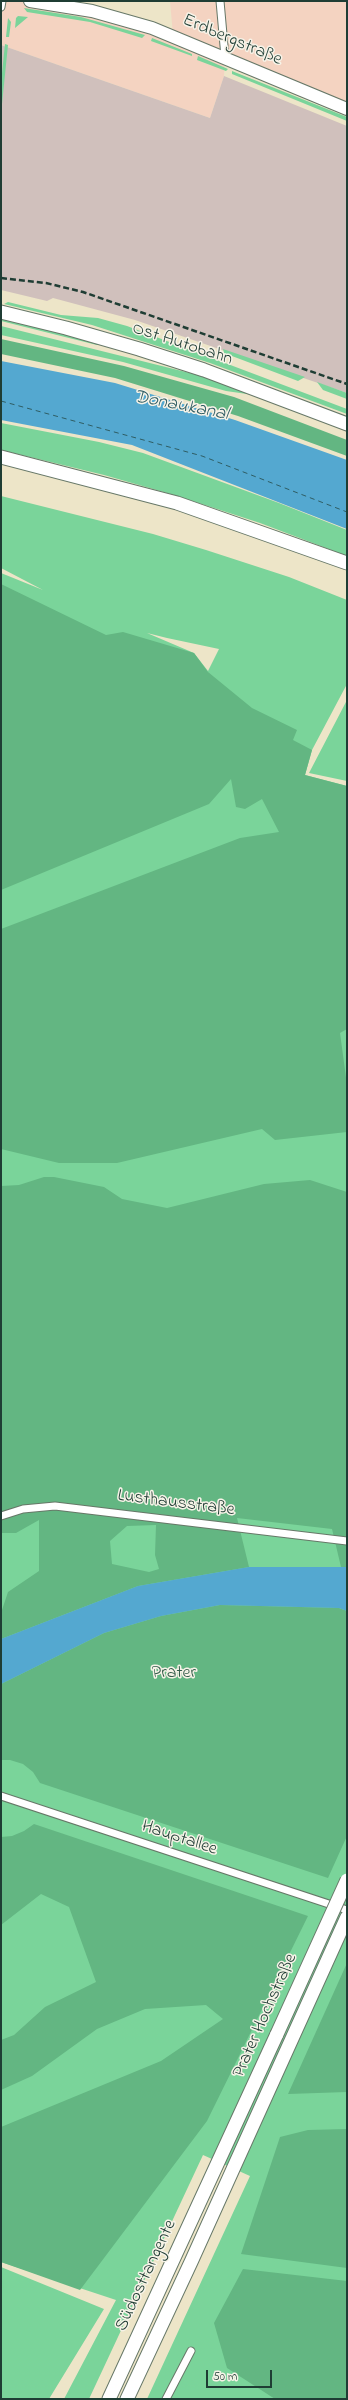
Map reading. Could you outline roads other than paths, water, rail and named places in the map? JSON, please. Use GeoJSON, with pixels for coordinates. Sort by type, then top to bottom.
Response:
{"type":"FeatureCollection","features":[{"type":"Feature","properties":{"kind":"highway","name":"Ost Autobahn"},"geometry":{"type":"LineString","coordinates":[[1,312],[66,328],[140,349],[211,373],[347,424]]}},
{"type":"Feature","properties":{"kind":"highway"},"geometry":{"type":"LineString","coordinates":[[1,457],[177,503],[347,563]]}},
{"type":"Feature","properties":{"kind":"highway","name":"Prater Hochstraße"},"geometry":{"type":"LineString","coordinates":[[217,2168],[347,1880]]}},
{"type":"Feature","properties":{"kind":"highway","name":"Prater Hochstraße"},"geometry":{"type":"LineString","coordinates":[[231,2174],[347,1917]]}},
{"type":"Feature","properties":{"kind":"highway","name":"Südosttangente"},"geometry":{"type":"LineString","coordinates":[[109,2399],[217,2168]]}},
{"type":"Feature","properties":{"kind":"highway","name":"Südosttangente"},"geometry":{"type":"LineString","coordinates":[[127,2399],[231,2174]]}},
{"type":"Feature","properties":{"kind":"main road","name":"Erdbergstraße"},"geometry":{"type":"LineString","coordinates":[[30,1],[92,11],[136,23],[225,57],[347,109]]}},
{"type":"Feature","properties":{"kind":"street"},"geometry":{"type":"LineString","coordinates":[[1,7],[2,1]]}},
{"type":"Feature","properties":{"kind":"street"},"geometry":{"type":"LineString","coordinates":[[220,1],[225,57]]}},
{"type":"Feature","properties":{"kind":"street","name":"Lusthausstraße"},"geometry":{"type":"LineString","coordinates":[[1,1516],[23,1509],[55,1506],[347,1541]]}},
{"type":"Feature","properties":{"kind":"street","name":"Hauptallee"},"geometry":{"type":"LineString","coordinates":[[1,1796],[347,1910]]}},
{"type":"Feature","properties":{"kind":"street"},"geometry":{"type":"LineString","coordinates":[[166,2399],[191,2351]]}},
{"type":"Feature","properties":{"kind":"water","name":"Donaukanal"},"geometry":{"type":"Polygon","coordinates":[[[1,361],[115,383],[235,420],[347,460],[347,529],[132,445],[1,420],[1,361]]]}},
{"type":"Feature","properties":{"kind":"water"},"geometry":{"type":"Polygon","coordinates":[[[249,1567],[347,1567],[347,1611],[339,1608],[220,1605],[161,1616],[104,1633],[1,1684],[1,1639],[138,1586],[249,1567]]]}},
{"type":"Feature","properties":{"kind":"railway"},"geometry":{"type":"LineString","coordinates":[[1,278],[46,283],[83,292],[347,384]]}},
{"type":"Feature","properties":{"kind":"park label","name":"Prater"},"geometry":{"type":"Point","coordinates":[174,1674]}}]}
